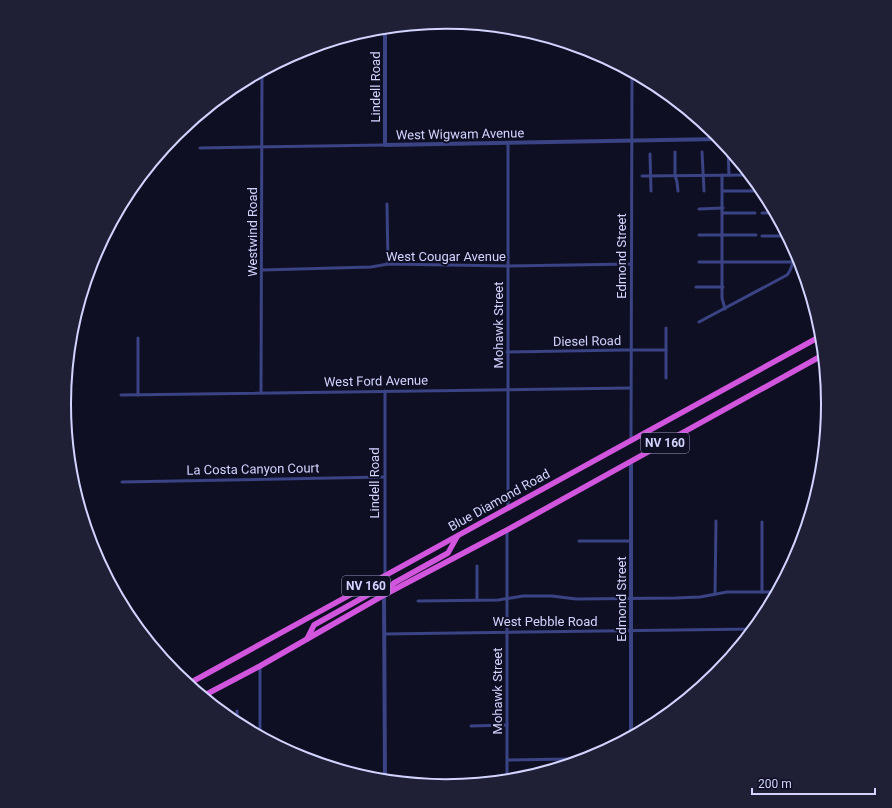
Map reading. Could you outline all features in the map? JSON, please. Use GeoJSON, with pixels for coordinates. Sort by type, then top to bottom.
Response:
{"type":"FeatureCollection","features":[{"type":"Feature","properties":{"kind":"highway","name":"Blue Diamond Road"},"geometry":{"type":"LineString","coordinates":[[194,681],[815,339]]}},
{"type":"Feature","properties":{"kind":"highway","name":"NV 160"},"geometry":{"type":"LineString","coordinates":[[208,693],[260,666],[384,595],[507,530],[818,358]]}},
{"type":"Feature","properties":{"kind":"highway"},"geometry":{"type":"LineString","coordinates":[[384,595],[394,583],[448,553],[457,536]]}},
{"type":"Feature","properties":{"kind":"highway"},"geometry":{"type":"LineString","coordinates":[[307,639],[314,626],[373,592],[385,576]]}},
{"type":"Feature","properties":{"kind":"street","name":"Lindell Road"},"geometry":{"type":"LineString","coordinates":[[385,34],[385,145]]}},
{"type":"Feature","properties":{"kind":"street","name":"Westwind Road"},"geometry":{"type":"LineString","coordinates":[[261,393],[262,77]]}},
{"type":"Feature","properties":{"kind":"street","name":"Edmond Street"},"geometry":{"type":"LineString","coordinates":[[631,440],[632,78]]}},
{"type":"Feature","properties":{"kind":"street","name":"West Wigwam Avenue"},"geometry":{"type":"LineString","coordinates":[[200,148],[711,139]]}},
{"type":"Feature","properties":{"kind":"street","name":"Mohawk Street"},"geometry":{"type":"LineString","coordinates":[[508,143],[508,508]]}},
{"type":"Feature","properties":{"kind":"street"},"geometry":{"type":"LineString","coordinates":[[675,152],[675,176],[678,191]]}},
{"type":"Feature","properties":{"kind":"street"},"geometry":{"type":"LineString","coordinates":[[702,152],[704,191]]}},
{"type":"Feature","properties":{"kind":"street"},"geometry":{"type":"LineString","coordinates":[[650,154],[651,192]]}},
{"type":"Feature","properties":{"kind":"street"},"geometry":{"type":"LineString","coordinates":[[728,157],[729,175]]}},
{"type":"Feature","properties":{"kind":"street"},"geometry":{"type":"LineString","coordinates":[[722,175],[722,298],[725,309]]}},
{"type":"Feature","properties":{"kind":"street"},"geometry":{"type":"LineString","coordinates":[[642,176],[743,175]]}},
{"type":"Feature","properties":{"kind":"street"},"geometry":{"type":"LineString","coordinates":[[722,191],[754,191]]}},
{"type":"Feature","properties":{"kind":"street"},"geometry":{"type":"LineString","coordinates":[[387,204],[388,264]]}},
{"type":"Feature","properties":{"kind":"street"},"geometry":{"type":"LineString","coordinates":[[699,208],[723,208]]}},
{"type":"Feature","properties":{"kind":"street"},"geometry":{"type":"LineString","coordinates":[[723,213],[755,213]]}},
{"type":"Feature","properties":{"kind":"street"},"geometry":{"type":"LineString","coordinates":[[762,213],[769,213]]}},
{"type":"Feature","properties":{"kind":"street"},"geometry":{"type":"LineString","coordinates":[[699,234],[756,235]]}},
{"type":"Feature","properties":{"kind":"street"},"geometry":{"type":"LineString","coordinates":[[762,236],[781,236]]}},
{"type":"Feature","properties":{"kind":"street"},"geometry":{"type":"LineString","coordinates":[[699,262],[793,262]]}},
{"type":"Feature","properties":{"kind":"street"},"geometry":{"type":"LineString","coordinates":[[699,322],[787,275],[790,272],[793,262]]}},
{"type":"Feature","properties":{"kind":"street","name":"West Cougar Avenue"},"geometry":{"type":"LineString","coordinates":[[262,270],[371,267],[388,264],[508,266],[631,264]]}},
{"type":"Feature","properties":{"kind":"street"},"geometry":{"type":"LineString","coordinates":[[696,287],[723,287]]}},
{"type":"Feature","properties":{"kind":"street"},"geometry":{"type":"LineString","coordinates":[[666,328],[666,378]]}},
{"type":"Feature","properties":{"kind":"street"},"geometry":{"type":"LineString","coordinates":[[138,338],[138,395]]}},
{"type":"Feature","properties":{"kind":"street","name":"Diesel Road"},"geometry":{"type":"LineString","coordinates":[[508,352],[666,350]]}},
{"type":"Feature","properties":{"kind":"street","name":"West Ford Avenue"},"geometry":{"type":"LineString","coordinates":[[121,395],[631,388]]}},
{"type":"Feature","properties":{"kind":"street","name":"Lindell Road"},"geometry":{"type":"LineString","coordinates":[[385,391],[385,576]]}},
{"type":"Feature","properties":{"kind":"street","name":"Edmond Street"},"geometry":{"type":"LineString","coordinates":[[631,462],[631,730]]}},
{"type":"Feature","properties":{"kind":"street","name":"La Costa Canyon Court"},"geometry":{"type":"LineString","coordinates":[[122,482],[384,477]]}},
{"type":"Feature","properties":{"kind":"street"},"geometry":{"type":"LineString","coordinates":[[715,594],[716,521]]}},
{"type":"Feature","properties":{"kind":"street"},"geometry":{"type":"LineString","coordinates":[[762,522],[762,592]]}},
{"type":"Feature","properties":{"kind":"street","name":"Mohawk Street"},"geometry":{"type":"LineString","coordinates":[[507,530],[507,774]]}},
{"type":"Feature","properties":{"kind":"street"},"geometry":{"type":"LineString","coordinates":[[579,541],[630,541]]}},
{"type":"Feature","properties":{"kind":"street"},"geometry":{"type":"LineString","coordinates":[[477,566],[477,600]]}},
{"type":"Feature","properties":{"kind":"street"},"geometry":{"type":"LineString","coordinates":[[418,601],[507,599],[523,596],[545,596],[576,599],[694,598],[727,592],[771,592]]}},
{"type":"Feature","properties":{"kind":"street"},"geometry":{"type":"LineString","coordinates":[[384,595],[385,774]]}},
{"type":"Feature","properties":{"kind":"street","name":"West Pebble Road"},"geometry":{"type":"LineString","coordinates":[[384,634],[747,628]]}},
{"type":"Feature","properties":{"kind":"street"},"geometry":{"type":"LineString","coordinates":[[260,666],[260,730]]}},
{"type":"Feature","properties":{"kind":"street"},"geometry":{"type":"LineString","coordinates":[[237,711],[237,715]]}},
{"type":"Feature","properties":{"kind":"street"},"geometry":{"type":"LineString","coordinates":[[471,726],[507,725]]}},
{"type":"Feature","properties":{"kind":"street"},"geometry":{"type":"LineString","coordinates":[[508,760],[567,759]]}}]}
